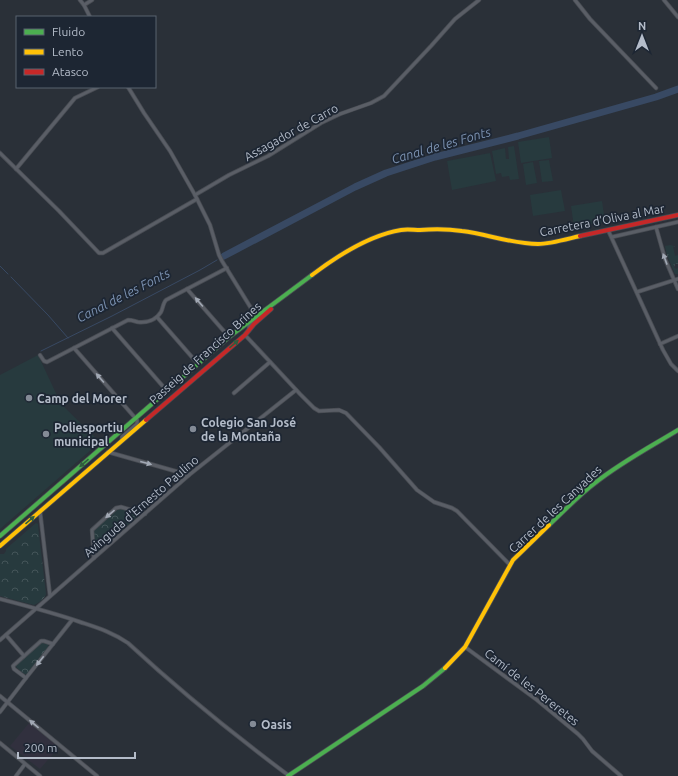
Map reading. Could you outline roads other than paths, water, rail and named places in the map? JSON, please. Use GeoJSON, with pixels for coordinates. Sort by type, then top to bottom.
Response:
{"type":"FeatureCollection","features":[{"type":"Feature","properties":{"kind":"street"},"geometry":{"type":"LineString","coordinates":[[80,0],[90,16]]}},
{"type":"Feature","properties":{"kind":"street"},"geometry":{"type":"LineString","coordinates":[[84,5],[92,0]]}},
{"type":"Feature","properties":{"kind":"street","name":"Assagador de Carro"},"geometry":{"type":"LineString","coordinates":[[195,195],[268,156],[331,118],[371,103],[379,98],[394,85],[455,19],[478,0]]}},
{"type":"Feature","properties":{"kind":"street"},"geometry":{"type":"LineString","coordinates":[[575,0],[590,19],[656,88]]}},
{"type":"Feature","properties":{"kind":"street"},"geometry":{"type":"LineString","coordinates":[[664,0],[678,17]]}},
{"type":"Feature","properties":{"kind":"street"},"geometry":{"type":"LineString","coordinates":[[16,169],[75,98],[96,88]]}},
{"type":"Feature","properties":{"kind":"street"},"geometry":{"type":"LineString","coordinates":[[129,88],[170,151],[195,195],[210,225],[219,255],[256,317],[256,320],[246,333]]}},
{"type":"Feature","properties":{"kind":"street"},"geometry":{"type":"LineString","coordinates":[[0,153],[100,254],[197,199]]}},
{"type":"Feature","properties":{"kind":"street","name":"Carretera d’Oliva al Mar"},"geometry":{"type":"LineString","coordinates":[[286,295],[317,271],[351,249],[376,237],[402,230],[426,228],[455,230],[538,244],[564,240],[678,215]]}},
{"type":"Feature","properties":{"kind":"street"},"geometry":{"type":"LineString","coordinates":[[612,237],[678,222]]}},
{"type":"Feature","properties":{"kind":"street"},"geometry":{"type":"LineString","coordinates":[[656,227],[662,252],[676,280],[678,289]]}},
{"type":"Feature","properties":{"kind":"street"},"geometry":{"type":"LineString","coordinates":[[608,230],[660,344],[668,359],[678,370]]}},
{"type":"Feature","properties":{"kind":"street"},"geometry":{"type":"LineString","coordinates":[[40,355],[44,361],[47,362],[128,320],[142,322],[151,320],[157,317],[165,301],[226,268]]}},
{"type":"Feature","properties":{"kind":"street"},"geometry":{"type":"LineString","coordinates":[[637,292],[676,280]]}},
{"type":"Feature","properties":{"kind":"street"},"geometry":{"type":"LineString","coordinates":[[187,289],[229,337]]}},
{"type":"Feature","properties":{"kind":"street","name":"Passeig de Francisco Brines"},"geometry":{"type":"LineString","coordinates":[[0,536],[229,337],[286,295]]}},
{"type":"Feature","properties":{"kind":"street","name":"Passeig de Francisco Brines"},"geometry":{"type":"LineString","coordinates":[[0,546],[246,333],[286,295]]}},
{"type":"Feature","properties":{"kind":"street"},"geometry":{"type":"LineString","coordinates":[[157,317],[198,364]]}},
{"type":"Feature","properties":{"kind":"street"},"geometry":{"type":"LineString","coordinates":[[243,327],[246,333],[270,362],[317,410],[339,410],[346,413],[379,447],[417,490],[434,502],[457,511],[510,565]]}},
{"type":"Feature","properties":{"kind":"street"},"geometry":{"type":"LineString","coordinates":[[112,328],[167,391]]}},
{"type":"Feature","properties":{"kind":"street"},"geometry":{"type":"LineString","coordinates":[[238,330],[246,333]]}},
{"type":"Feature","properties":{"kind":"street"},"geometry":{"type":"LineString","coordinates":[[660,344],[678,336]]}},
{"type":"Feature","properties":{"kind":"street"},"geometry":{"type":"LineString","coordinates":[[74,348],[137,420],[137,424],[122,437],[122,440]]}},
{"type":"Feature","properties":{"kind":"street"},"geometry":{"type":"LineString","coordinates":[[234,393],[270,362]]}},
{"type":"Feature","properties":{"kind":"street","name":"Avinguda d'Ernesto Paulino"},"geometry":{"type":"LineString","coordinates":[[0,640],[189,475],[296,390]]}},
{"type":"Feature","properties":{"kind":"street","name":"Carrer de les Canyades"},"geometry":{"type":"LineString","coordinates":[[288,776],[440,674],[465,647],[510,565],[521,552],[593,484],[627,459],[678,430]]}},
{"type":"Feature","properties":{"kind":"street"},"geometry":{"type":"LineString","coordinates":[[108,452],[189,475]]}},
{"type":"Feature","properties":{"kind":"street"},"geometry":{"type":"LineString","coordinates":[[94,558],[92,530],[116,508],[121,507],[145,514]]}},
{"type":"Feature","properties":{"kind":"street"},"geometry":{"type":"LineString","coordinates":[[40,511],[50,596]]}},
{"type":"Feature","properties":{"kind":"street"},"geometry":{"type":"LineString","coordinates":[[0,599],[110,632],[128,643],[172,683],[288,776]]}},
{"type":"Feature","properties":{"kind":"street"},"geometry":{"type":"LineString","coordinates":[[0,712],[72,620]]}},
{"type":"Feature","properties":{"kind":"street"},"geometry":{"type":"LineString","coordinates":[[6,635],[24,656]]}},
{"type":"Feature","properties":{"kind":"street"},"geometry":{"type":"LineString","coordinates":[[26,678],[14,669],[13,666],[42,641],[53,644]]}},
{"type":"Feature","properties":{"kind":"street","name":"Camí de les Pereretes"},"geometry":{"type":"LineString","coordinates":[[465,647],[538,700],[578,734],[592,751],[621,776]]}},
{"type":"Feature","properties":{"kind":"street"},"geometry":{"type":"LineString","coordinates":[[0,696],[97,776]]}},
{"type":"Feature","properties":{"kind":"street"},"geometry":{"type":"LineString","coordinates":[[0,744],[40,776]]}},
{"type":"Feature","properties":{"kind":"street"},"geometry":{"type":"LineString","coordinates":[[16,776],[25,764]]}},
{"type":"Feature","properties":{"kind":"waterway","name":"Canal de les Fonts"},"geometry":{"type":"LineString","coordinates":[[224,256],[355,187],[386,173],[435,157],[518,136],[656,97],[678,89]]}},
{"type":"Feature","properties":{"kind":"waterway","name":"Canal de les Fonts"},"geometry":{"type":"LineString","coordinates":[[41,351],[112,316],[217,260]]}},
{"type":"Feature","properties":{"kind":"waterway"},"geometry":{"type":"LineString","coordinates":[[0,266],[8,274]]}},
{"type":"Feature","properties":{"kind":"waterway"},"geometry":{"type":"LineString","coordinates":[[11,277],[68,338]]}},
{"type":"Feature","properties":{"kind":"place","name":"Camp del Morer"},"geometry":{"type":"Point","coordinates":[29,398]}},
{"type":"Feature","properties":{"kind":"place","name":"Colegio San José de la Montaña"},"geometry":{"type":"Point","coordinates":[193,429]}},
{"type":"Feature","properties":{"kind":"place","name":"Poliesportiu municipal"},"geometry":{"type":"Point","coordinates":[46,434]}},
{"type":"Feature","properties":{"kind":"place","name":"Oasis"},"geometry":{"type":"Point","coordinates":[253,724]}}]}
